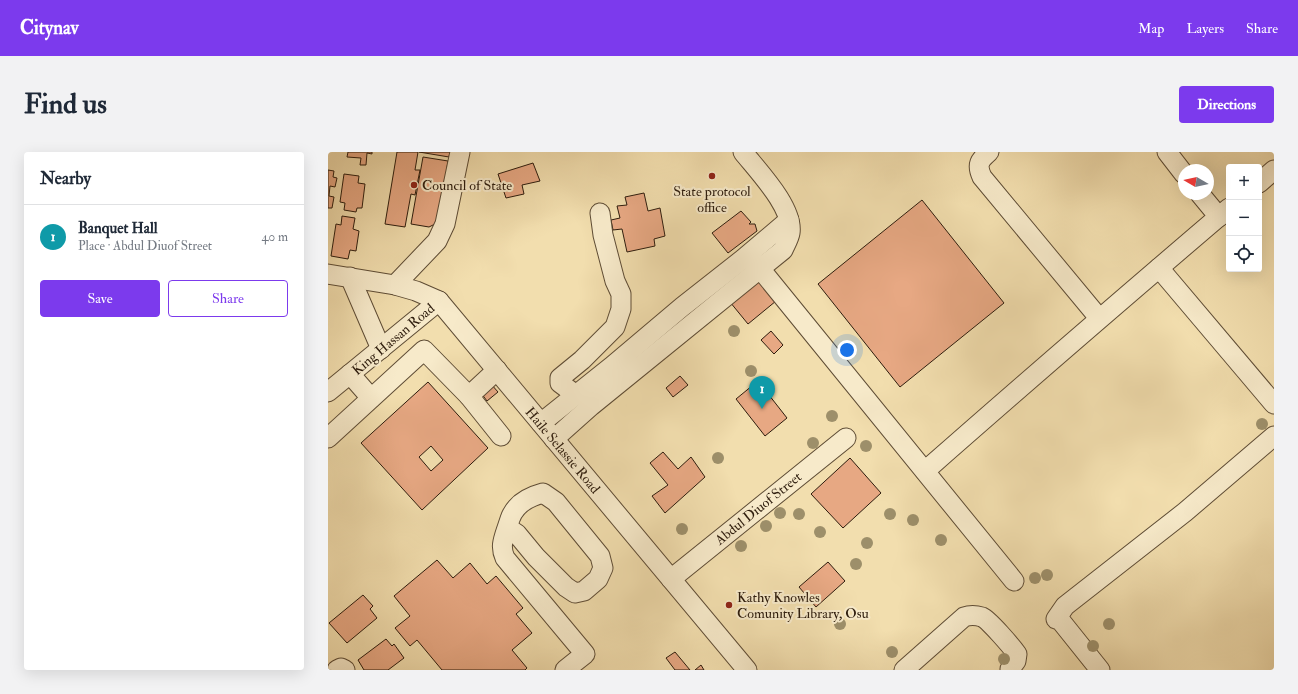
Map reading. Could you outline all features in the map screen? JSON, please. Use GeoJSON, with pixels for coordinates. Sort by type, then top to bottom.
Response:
{"type":"FeatureCollection","features":[{"type":"Feature","properties":{"kind":"street"},"geometry":{"type":"LineString","coordinates":[[395,285],[437,241],[445,224],[460,152]]}},
{"type":"Feature","properties":{"kind":"street"},"geometry":{"type":"LineString","coordinates":[[554,439],[591,406],[700,318],[755,262],[789,220],[781,200],[743,152]]}},
{"type":"Feature","properties":{"kind":"street"},"geometry":{"type":"LineString","coordinates":[[989,152],[981,159],[978,166],[982,177],[1099,318]]}},
{"type":"Feature","properties":{"kind":"street"},"geometry":{"type":"LineString","coordinates":[[1167,152],[1178,166]]}},
{"type":"Feature","properties":{"kind":"street"},"geometry":{"type":"LineString","coordinates":[[1262,180],[1274,170]]}},
{"type":"Feature","properties":{"kind":"street"},"geometry":{"type":"LineString","coordinates":[[925,471],[1099,318],[1224,212],[1208,200]]}},
{"type":"Feature","properties":{"kind":"street"},"geometry":{"type":"LineString","coordinates":[[576,395],[560,383],[560,378],[582,360],[615,327],[621,309],[621,294],[615,281],[603,235],[600,213]]}},
{"type":"Feature","properties":{"kind":"street"},"geometry":{"type":"LineString","coordinates":[[541,423],[687,304],[755,262]]}},
{"type":"Feature","properties":{"kind":"street"},"geometry":{"type":"LineString","coordinates":[[755,262],[1014,581]]}},
{"type":"Feature","properties":{"kind":"street"},"geometry":{"type":"LineString","coordinates":[[1159,268],[1274,404]]}},
{"type":"Feature","properties":{"kind":"street","name":"Haile Selassie Road"},"geometry":{"type":"LineString","coordinates":[[328,274],[395,285],[416,291],[439,301],[747,670]]}},
{"type":"Feature","properties":{"kind":"street"},"geometry":{"type":"LineString","coordinates":[[350,277],[381,349]]}},
{"type":"Feature","properties":{"kind":"street","name":"King Hassan Road"},"geometry":{"type":"LineString","coordinates":[[328,392],[439,301]]}},
{"type":"Feature","properties":{"kind":"street"},"geometry":{"type":"LineString","coordinates":[[687,304],[700,318]]}},
{"type":"Feature","properties":{"kind":"street"},"geometry":{"type":"LineString","coordinates":[[328,438],[424,350],[469,396],[501,436]]}},
{"type":"Feature","properties":{"kind":"street"},"geometry":{"type":"LineString","coordinates":[[469,396],[497,370]]}},
{"type":"Feature","properties":{"kind":"street"},"geometry":{"type":"LineString","coordinates":[[350,374],[371,398]]}},
{"type":"Feature","properties":{"kind":"street"},"geometry":{"type":"LineString","coordinates":[[1100,670],[1060,620],[1056,619],[1065,606],[1185,512],[1274,436]]}},
{"type":"Feature","properties":{"kind":"street","name":"Abdul Diuof Street"},"geometry":{"type":"LineString","coordinates":[[671,579],[846,438]]}},
{"type":"Feature","properties":{"kind":"street"},"geometry":{"type":"LineString","coordinates":[[508,528],[517,534],[536,557],[566,587],[575,593],[584,591],[598,579],[603,568],[600,556],[556,502],[542,493],[528,497],[516,507],[510,518],[502,546],[505,558],[584,654],[565,670]]}},
{"type":"Feature","properties":{"kind":"street"},"geometry":{"type":"LineString","coordinates":[[904,670],[964,617],[972,615],[984,618],[1012,647],[1017,654],[1016,661],[1010,668]]}},
{"type":"Feature","properties":{"kind":"street"},"geometry":{"type":"LineString","coordinates":[[337,670],[341,668],[345,670]]}},
{"type":"Feature","properties":{"kind":"building"},"geometry":{"type":"Polygon","coordinates":[[[348,152],[372,152],[372,154],[367,153],[366,165],[360,165],[361,158],[347,157],[348,152]]]}},
{"type":"Feature","properties":{"kind":"building"},"geometry":{"type":"Polygon","coordinates":[[[397,152],[418,152],[415,170],[420,170],[415,195],[411,194],[405,227],[385,224],[397,152]]]}},
{"type":"Feature","properties":{"kind":"building"},"geometry":{"type":"Polygon","coordinates":[[[419,152],[450,152],[449,157],[419,152]]]}},
{"type":"Feature","properties":{"kind":"building"},"geometry":{"type":"Polygon","coordinates":[[[423,157],[448,161],[439,222],[429,227],[411,224],[423,157]]]}},
{"type":"Feature","properties":{"kind":"building"},"geometry":{"type":"Polygon","coordinates":[[[533,163],[540,181],[522,185],[524,194],[506,198],[498,174],[533,163]]]}},
{"type":"Feature","properties":{"kind":"building"},"geometry":{"type":"Polygon","coordinates":[[[328,170],[334,171],[333,177],[337,178],[335,187],[330,186],[329,196],[334,197],[332,208],[328,208],[328,170]]]}},
{"type":"Feature","properties":{"kind":"building"},"geometry":{"type":"Polygon","coordinates":[[[344,174],[359,176],[358,183],[365,184],[362,208],[357,208],[356,212],[344,210],[345,203],[340,202],[344,174]]]}},
{"type":"Feature","properties":{"kind":"building"},"geometry":{"type":"Polygon","coordinates":[[[644,193],[648,211],[660,208],[665,236],[654,239],[655,246],[627,252],[622,229],[613,230],[611,220],[620,218],[617,206],[627,205],[625,197],[644,193]]]}},
{"type":"Feature","properties":{"kind":"building"},"geometry":{"type":"Polygon","coordinates":[[[922,200],[1004,303],[900,387],[818,284],[922,200]]]}},
{"type":"Feature","properties":{"kind":"building"},"geometry":{"type":"Polygon","coordinates":[[[741,211],[751,222],[749,224],[755,224],[757,231],[728,253],[712,233],[741,211]]]}},
{"type":"Feature","properties":{"kind":"building"},"geometry":{"type":"Polygon","coordinates":[[[342,216],[355,218],[353,229],[359,231],[356,251],[350,250],[348,259],[331,256],[336,224],[341,225],[342,216]]]}},
{"type":"Feature","properties":{"kind":"building"},"geometry":{"type":"Polygon","coordinates":[[[758,279],[776,301],[748,324],[730,302],[758,279]]]}},
{"type":"Feature","properties":{"kind":"building"},"geometry":{"type":"Polygon","coordinates":[[[771,331],[783,345],[774,354],[761,340],[771,331]]]}},
{"type":"Feature","properties":{"kind":"building"},"geometry":{"type":"Polygon","coordinates":[[[680,376],[688,385],[673,397],[666,388],[680,376]]]}},
{"type":"Feature","properties":{"kind":"building"},"geometry":{"type":"Polygon","coordinates":[[[758,381],[787,418],[765,436],[736,399],[758,381]]]}},
{"type":"Feature","properties":{"kind":"building"},"geometry":{"type":"Polygon","coordinates":[[[428,382],[488,448],[422,510],[361,443],[428,382]],[[431,446],[419,457],[431,471],[443,460],[431,446]]]}},
{"type":"Feature","properties":{"kind":"building"},"geometry":{"type":"Polygon","coordinates":[[[491,384],[498,392],[487,401],[481,393],[491,384]]]}},
{"type":"Feature","properties":{"kind":"building"},"geometry":{"type":"Polygon","coordinates":[[[663,452],[678,469],[691,457],[705,477],[665,513],[652,496],[668,485],[650,463],[663,452]]]}},
{"type":"Feature","properties":{"kind":"building"},"geometry":{"type":"Polygon","coordinates":[[[850,458],[881,493],[843,528],[811,494],[850,458]]]}},
{"type":"Feature","properties":{"kind":"building"},"geometry":{"type":"Polygon","coordinates":[[[437,560],[453,578],[470,563],[487,584],[496,576],[523,608],[516,614],[532,633],[512,650],[527,668],[525,670],[442,670],[417,640],[410,646],[395,628],[410,616],[394,596],[437,560]]]}},
{"type":"Feature","properties":{"kind":"building"},"geometry":{"type":"Polygon","coordinates":[[[828,562],[845,581],[816,607],[799,587],[828,562]]]}},
{"type":"Feature","properties":{"kind":"building"},"geometry":{"type":"Polygon","coordinates":[[[363,595],[373,606],[370,609],[377,618],[347,643],[329,623],[363,595]]]}},
{"type":"Feature","properties":{"kind":"building"},"geometry":{"type":"Polygon","coordinates":[[[386,639],[392,646],[394,644],[404,658],[388,670],[364,670],[358,660],[386,639]]]}},
{"type":"Feature","properties":{"kind":"building"},"geometry":{"type":"Polygon","coordinates":[[[675,652],[690,670],[675,670],[666,658],[675,652]]]}},
{"type":"Feature","properties":{"kind":"building"},"geometry":{"type":"Polygon","coordinates":[[[701,665],[704,670],[695,670],[701,665]]]}},
{"type":"Feature","properties":{"kind":"place","name":"State protocol office"},"geometry":{"type":"Point","coordinates":[712,176]}},
{"type":"Feature","properties":{"kind":"place","name":"Council of State"},"geometry":{"type":"Point","coordinates":[414,185]}},
{"type":"Feature","properties":{"kind":"place","name":"Banquet Hall"},"geometry":{"type":"Point","coordinates":[762,409]}},
{"type":"Feature","properties":{"kind":"place","name":"Kathy Knowles Comunity Library, Osu"},"geometry":{"type":"Point","coordinates":[729,605]}}]}
